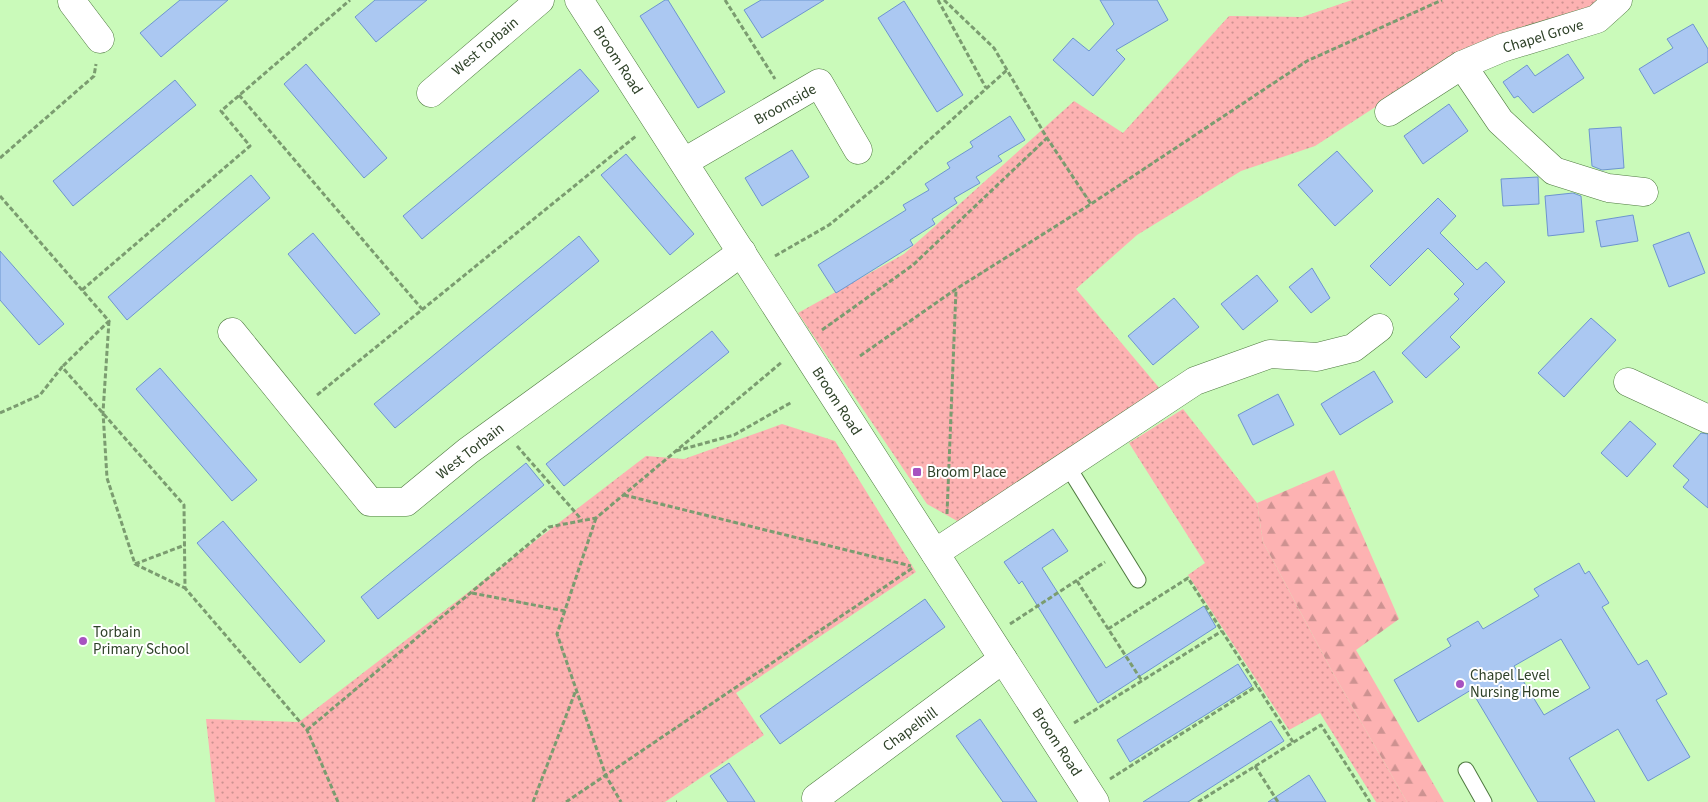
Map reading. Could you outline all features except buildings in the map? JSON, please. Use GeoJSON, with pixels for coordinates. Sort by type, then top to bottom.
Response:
{"type":"FeatureCollection","features":[{"type":"Feature","properties":{"kind":"street"},"geometry":{"type":"LineString","coordinates":[[74,0],[72,2],[100,38]]}},
{"type":"Feature","properties":{"kind":"street","name":"West Torbain"},"geometry":{"type":"LineString","coordinates":[[431,93],[540,0]]}},
{"type":"Feature","properties":{"kind":"street","name":"Broom Road"},"geometry":{"type":"LineString","coordinates":[[579,0],[801,345],[932,555],[996,648],[1092,797]]}},
{"type":"Feature","properties":{"kind":"street","name":"Chapel Grove"},"geometry":{"type":"LineString","coordinates":[[1389,112],[1462,65],[1502,48],[1596,19],[1618,0]]}},
{"type":"Feature","properties":{"kind":"street"},"geometry":{"type":"LineString","coordinates":[[1462,65],[1500,121],[1554,170],[1608,188],[1644,192]]}},
{"type":"Feature","properties":{"kind":"street","name":"Broomside"},"geometry":{"type":"LineString","coordinates":[[684,162],[819,83],[858,150]]}},
{"type":"Feature","properties":{"kind":"street","name":"West Torbain"},"geometry":{"type":"LineString","coordinates":[[232,332],[370,502],[406,502],[501,427],[747,261]]}},
{"type":"Feature","properties":{"kind":"street"},"geometry":{"type":"LineString","coordinates":[[932,555],[1195,380],[1270,354],[1317,358],[1353,348],[1379,328]]}},
{"type":"Feature","properties":{"kind":"street"},"geometry":{"type":"LineString","coordinates":[[1628,382],[1708,419]]}},
{"type":"Feature","properties":{"kind":"street","name":"Chapelhill"},"geometry":{"type":"LineString","coordinates":[[816,798],[996,648]]}},
{"type":"Feature","properties":{"kind":"lane"},"geometry":{"type":"LineString","coordinates":[[1067,465],[1138,580]]}},
{"type":"Feature","properties":{"kind":"lane"},"geometry":{"type":"LineString","coordinates":[[1466,770],[1484,802]]}},
{"type":"Feature","properties":{"kind":"path"},"geometry":{"type":"LineString","coordinates":[[82,290],[250,146],[221,111],[350,0]]}},
{"type":"Feature","properties":{"kind":"path"},"geometry":{"type":"LineString","coordinates":[[725,0],[789,101]]}},
{"type":"Feature","properties":{"kind":"path"},"geometry":{"type":"LineString","coordinates":[[938,0],[986,88]]}},
{"type":"Feature","properties":{"kind":"path"},"geometry":{"type":"LineString","coordinates":[[944,0],[994,48],[1008,68],[1047,138],[1091,204]]}},
{"type":"Feature","properties":{"kind":"path"},"geometry":{"type":"LineString","coordinates":[[860,356],[956,289],[1091,204],[1307,61],[1442,0]]}},
{"type":"Feature","properties":{"kind":"path"},"geometry":{"type":"LineString","coordinates":[[0,158],[94,76],[100,38]]}},
{"type":"Feature","properties":{"kind":"path"},"geometry":{"type":"LineString","coordinates":[[747,261],[830,225],[885,180],[1008,68]]}},
{"type":"Feature","properties":{"kind":"path"},"geometry":{"type":"LineString","coordinates":[[239,95],[422,309]]}},
{"type":"Feature","properties":{"kind":"path"},"geometry":{"type":"LineString","coordinates":[[296,411],[656,120]]}},
{"type":"Feature","properties":{"kind":"path"},"geometry":{"type":"LineString","coordinates":[[307,730],[549,527],[596,518],[801,345],[913,265],[1047,138]]}},
{"type":"Feature","properties":{"kind":"path"},"geometry":{"type":"LineString","coordinates":[[0,196],[109,321],[103,412],[107,478],[135,564],[185,588],[307,730],[338,802]]}},
{"type":"Feature","properties":{"kind":"path"},"geometry":{"type":"LineString","coordinates":[[932,555],[956,289]]}},
{"type":"Feature","properties":{"kind":"path"},"geometry":{"type":"LineString","coordinates":[[0,413],[40,395],[62,367],[109,321]]}},
{"type":"Feature","properties":{"kind":"path"},"geometry":{"type":"LineString","coordinates":[[62,367],[184,505],[185,588]]}},
{"type":"Feature","properties":{"kind":"path"},"geometry":{"type":"LineString","coordinates":[[675,451],[734,436],[792,402]]}},
{"type":"Feature","properties":{"kind":"path"},"geometry":{"type":"LineString","coordinates":[[501,427],[582,521]]}},
{"type":"Feature","properties":{"kind":"path"},"geometry":{"type":"LineString","coordinates":[[623,494],[932,555]]}},
{"type":"Feature","properties":{"kind":"path"},"geometry":{"type":"LineString","coordinates":[[596,518],[557,634],[606,776],[621,802]]}},
{"type":"Feature","properties":{"kind":"path"},"geometry":{"type":"LineString","coordinates":[[135,564],[185,545]]}},
{"type":"Feature","properties":{"kind":"path"},"geometry":{"type":"LineString","coordinates":[[996,648],[1077,581],[1120,552]]}},
{"type":"Feature","properties":{"kind":"path"},"geometry":{"type":"LineString","coordinates":[[566,802],[932,555]]}},
{"type":"Feature","properties":{"kind":"path"},"geometry":{"type":"LineString","coordinates":[[1108,629],[1188,578],[1293,742]]}},
{"type":"Feature","properties":{"kind":"path"},"geometry":{"type":"LineString","coordinates":[[1077,581],[1142,681]]}},
{"type":"Feature","properties":{"kind":"path"},"geometry":{"type":"LineString","coordinates":[[471,592],[565,611]]}},
{"type":"Feature","properties":{"kind":"path"},"geometry":{"type":"LineString","coordinates":[[1053,736],[1222,631]]}},
{"type":"Feature","properties":{"kind":"path"},"geometry":{"type":"LineString","coordinates":[[1092,797],[1257,686]]}},
{"type":"Feature","properties":{"kind":"path"},"geometry":{"type":"LineString","coordinates":[[533,802],[576,690]]}},
{"type":"Feature","properties":{"kind":"path"},"geometry":{"type":"LineString","coordinates":[[1198,802],[1321,726],[1370,802]]}},
{"type":"Feature","properties":{"kind":"path"},"geometry":{"type":"LineString","coordinates":[[1255,766],[1278,802]]}},
{"type":"Feature","properties":{"kind":"green space"},"geometry":{"type":"Polygon","coordinates":[[[1352,0],[1599,0],[1587,11],[1394,95],[1315,146],[1241,171],[1137,235],[1076,289],[1161,390],[959,522],[927,504],[798,313],[904,254],[1074,101],[1123,133],[1229,16],[1302,17],[1352,0]]]}},
{"type":"Feature","properties":{"kind":"green space"},"geometry":{"type":"Polygon","coordinates":[[[1183,409],[1257,503],[1263,542],[1333,673],[1407,802],[1376,802],[1320,713],[1289,730],[1188,575],[1205,563],[1129,443],[1183,409]]]}},
{"type":"Feature","properties":{"kind":"green space"},"geometry":{"type":"Polygon","coordinates":[[[782,424],[835,441],[916,572],[736,693],[764,735],[665,802],[215,802],[206,719],[299,722],[646,456],[684,459],[782,424]]]}},
{"type":"Feature","properties":{"kind":"green space"},"geometry":{"type":"Polygon","coordinates":[[[1334,470],[1399,619],[1356,650],[1444,802],[1407,802],[1333,673],[1263,542],[1257,503],[1334,470]]]}},
{"type":"Feature","properties":{"kind":"place","name":"Broom Place"},"geometry":{"type":"Point","coordinates":[917,472]}},
{"type":"Feature","properties":{"kind":"place","name":"Torbain Primary School"},"geometry":{"type":"Point","coordinates":[83,641]}},
{"type":"Feature","properties":{"kind":"place","name":"Chapel Level Nursing Home"},"geometry":{"type":"Point","coordinates":[1460,684]}}]}
